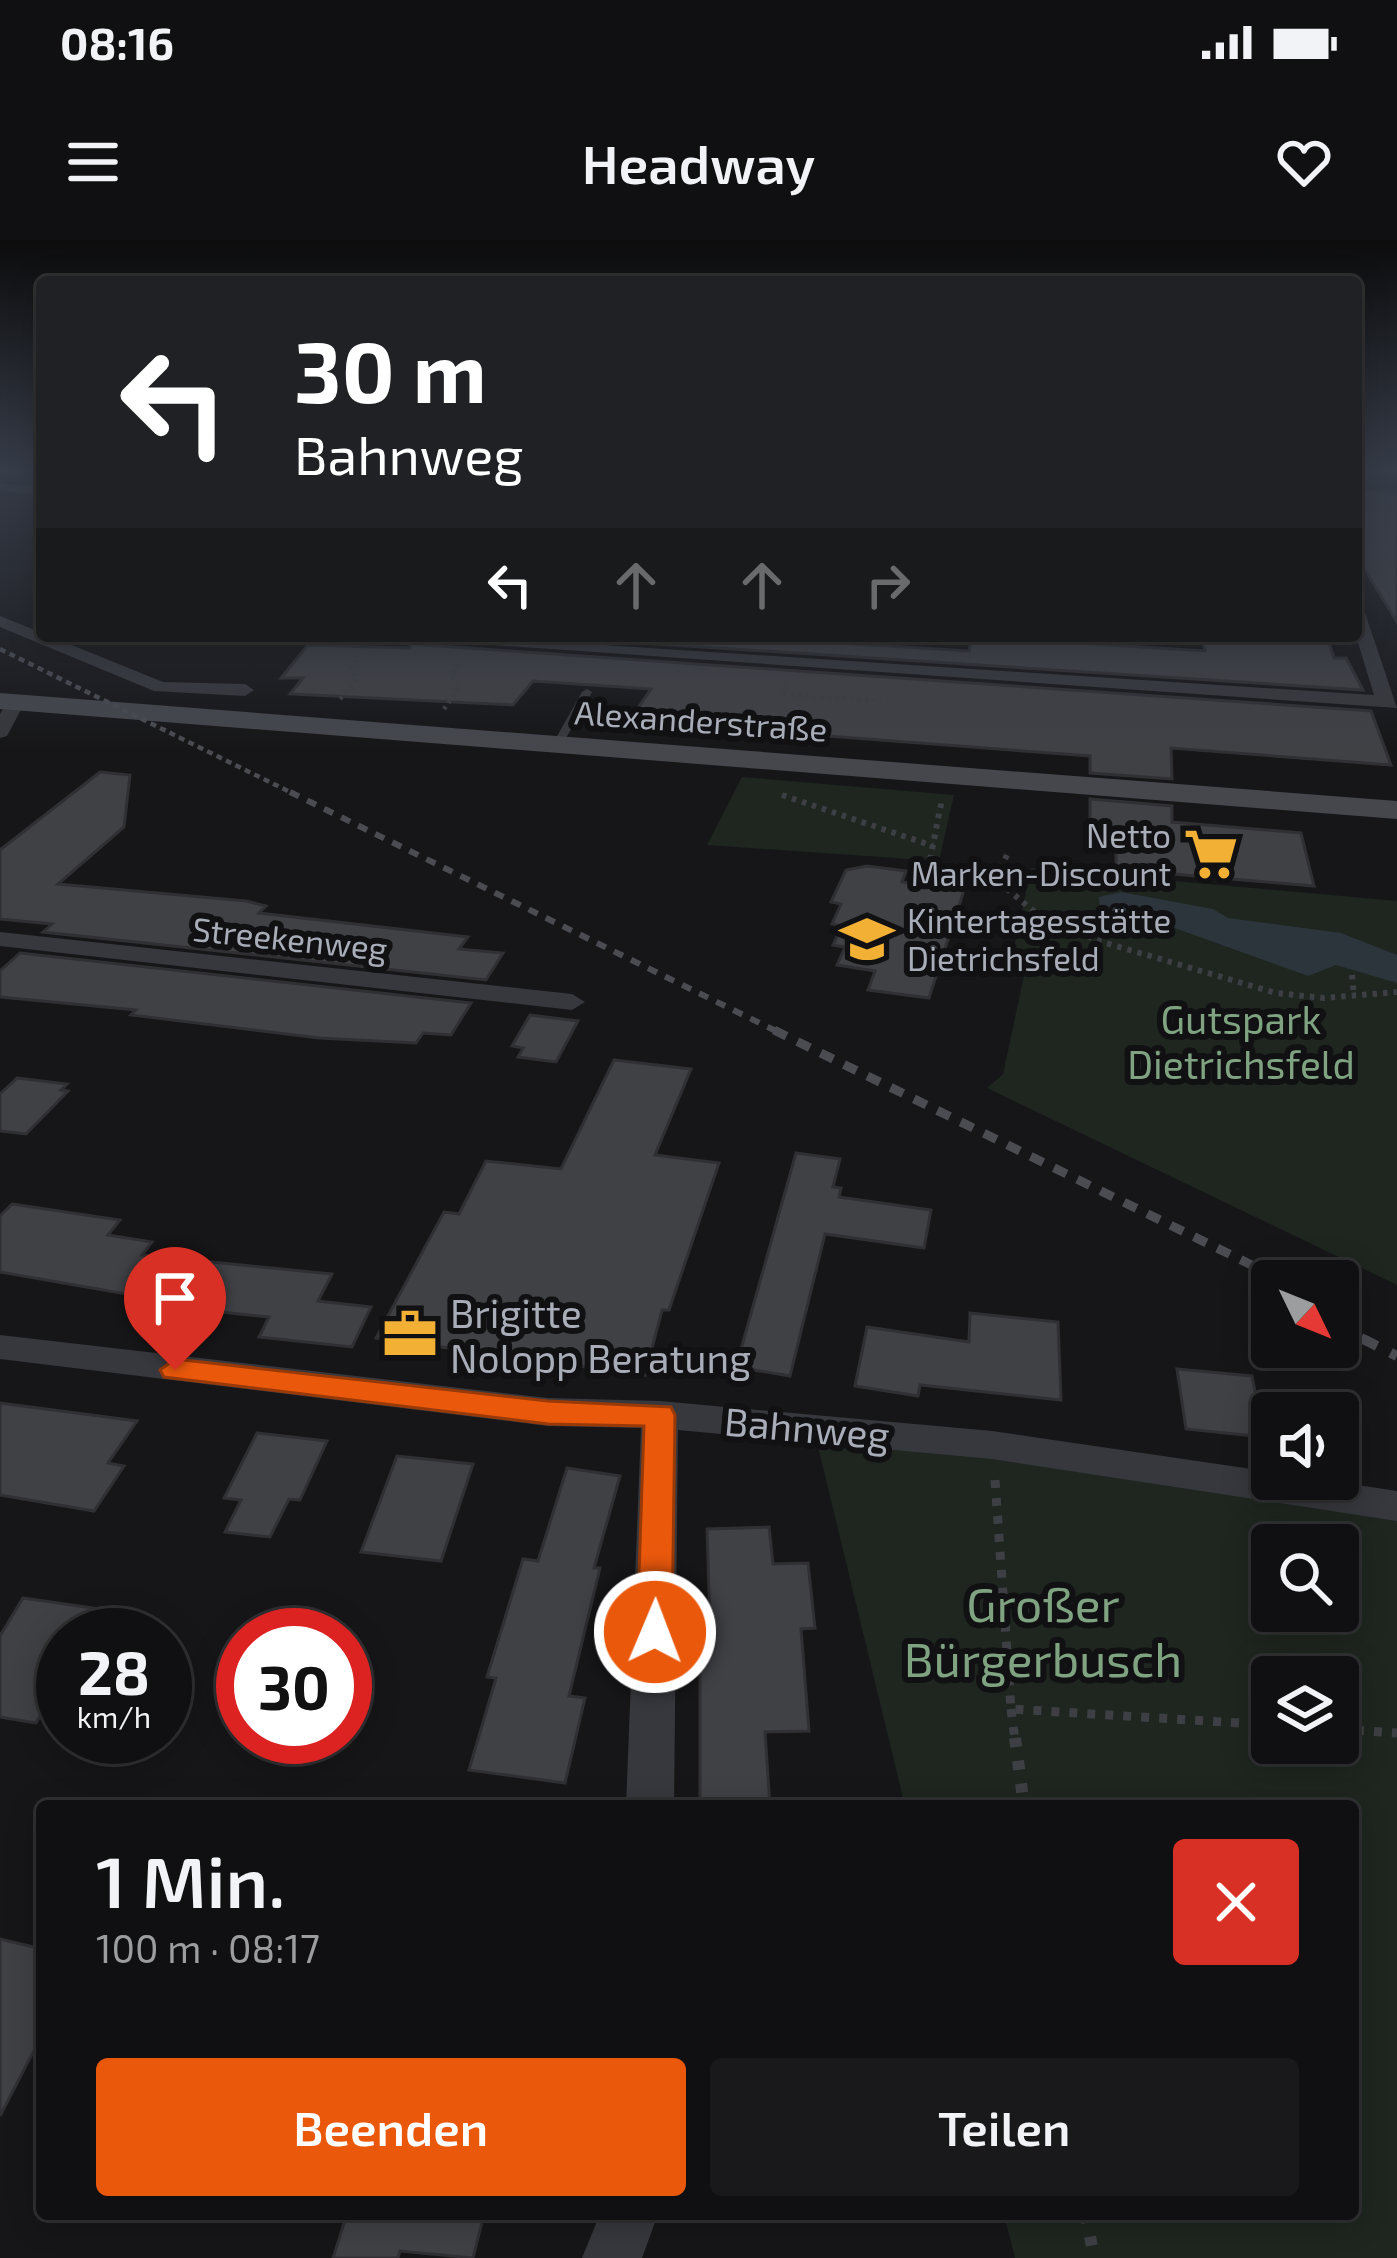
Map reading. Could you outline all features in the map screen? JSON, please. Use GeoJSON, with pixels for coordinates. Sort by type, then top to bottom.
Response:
{"type":"FeatureCollection","features":[{"type":"Feature","properties":{"kind":"main road","name":"Alexanderstraße"},"geometry":{"type":"LineString","coordinates":[[8,702],[1397,810]]}},
{"type":"Feature","properties":{"kind":"street"},"geometry":{"type":"LineString","coordinates":[[0,621],[36,636]]}},
{"type":"Feature","properties":{"kind":"street"},"geometry":{"type":"LineString","coordinates":[[474,642],[1364,703],[1391,700],[1362,639]]}},
{"type":"Feature","properties":{"kind":"street"},"geometry":{"type":"LineString","coordinates":[[51,642],[160,687],[261,659],[368,644]]}},
{"type":"Feature","properties":{"kind":"street"},"geometry":{"type":"LineString","coordinates":[[224,717],[241,706],[261,659]]}},
{"type":"Feature","properties":{"kind":"street"},"geometry":{"type":"LineString","coordinates":[[0,732],[8,702]]}},
{"type":"Feature","properties":{"kind":"street","name":"Streekenweg"},"geometry":{"type":"LineString","coordinates":[[0,939],[572,1002]]}},
{"type":"Feature","properties":{"kind":"street","name":"Bahnweg"},"geometry":{"type":"LineString","coordinates":[[0,1347],[548,1412],[660,1415],[992,1445],[1397,1506]]}},
{"type":"Feature","properties":{"kind":"street"},"geometry":{"type":"LineString","coordinates":[[650,1800],[660,1415]]}},
{"type":"Feature","properties":{"kind":"street"},"geometry":{"type":"LineString","coordinates":[[612,2258],[627,2220]]}},
{"type":"Feature","properties":{"kind":"lane"},"geometry":{"type":"LineString","coordinates":[[557,745],[587,692]]}},
{"type":"Feature","properties":{"kind":"path"},"geometry":{"type":"LineString","coordinates":[[328,713],[357,679],[350,669],[368,644]]}},
{"type":"Feature","properties":{"kind":"path"},"geometry":{"type":"LineString","coordinates":[[435,722],[460,687],[451,676],[464,658]]}},
{"type":"Feature","properties":{"kind":"path"},"geometry":{"type":"LineString","coordinates":[[926,880],[947,774]]}},
{"type":"Feature","properties":{"kind":"path"},"geometry":{"type":"LineString","coordinates":[[775,792],[913,843],[933,845]]}},
{"type":"Feature","properties":{"kind":"path"},"geometry":{"type":"LineString","coordinates":[[995,878],[1007,855]]}},
{"type":"Feature","properties":{"kind":"path"},"geometry":{"type":"LineString","coordinates":[[930,870],[995,878],[1036,913],[1099,941],[1276,993],[1354,996],[1397,992]]}},
{"type":"Feature","properties":{"kind":"path"},"geometry":{"type":"LineString","coordinates":[[1352,975],[1354,996]]}},
{"type":"Feature","properties":{"kind":"path"},"geometry":{"type":"LineString","coordinates":[[992,1445],[1011,1708],[1023,1800]]}},
{"type":"Feature","properties":{"kind":"path"},"geometry":{"type":"LineString","coordinates":[[1011,1708],[1251,1724]]}},
{"type":"Feature","properties":{"kind":"path"},"geometry":{"type":"LineString","coordinates":[[1359,1730],[1397,1733]]}},
{"type":"Feature","properties":{"kind":"path"},"geometry":{"type":"LineString","coordinates":[[1087,2220],[1094,2258]]}},
{"type":"Feature","properties":{"kind":"green space"},"geometry":{"type":"Polygon","coordinates":[[[742,777],[954,795],[939,861],[707,845],[742,777]]]}},
{"type":"Feature","properties":{"kind":"green space","name":"Gutspark Dietrichsfeld"},"geometry":{"type":"Polygon","coordinates":[[[1031,868],[1397,901],[1397,1285],[1359,1267],[1359,1260],[1345,1260],[987,1088],[1003,1074],[1025,971],[1011,963],[1031,868]]]}},
{"type":"Feature","properties":{"kind":"green space","name":"Großer Bürgerbusch"},"geometry":{"type":"Polygon","coordinates":[[[813,1426],[1251,1486],[1251,1500],[1353,1500],[1397,1506],[1397,2258],[1015,2258],[1006,2220],[1359,2220],[1359,1800],[904,1800],[813,1426]]]}},
{"type":"Feature","properties":{"kind":"shaded area"},"geometry":{"type":"Polygon","coordinates":[[[1121,892],[1213,909],[1228,918],[1341,933],[1397,955],[1397,983],[1336,965],[1308,976],[1155,921],[1100,910],[1099,897],[1121,892]]]}},
{"type":"Feature","properties":{"kind":"building"},"geometry":{"type":"Polygon","coordinates":[[[1362,562],[1397,562],[1397,622],[1362,565],[1362,562]]]}},
{"type":"Feature","properties":{"kind":"building"},"geometry":{"type":"Polygon","coordinates":[[[626,642],[823,642],[969,651],[971,642],[1080,642],[1205,651],[1203,642],[1329,642],[1334,658],[1346,658],[1363,690],[626,642]]]}},
{"type":"Feature","properties":{"kind":"building"},"geometry":{"type":"Polygon","coordinates":[[[411,644],[1371,711],[1391,765],[1171,748],[1172,779],[1090,773],[1090,756],[629,721],[651,689],[533,681],[513,705],[290,694],[303,678],[281,678],[308,645],[410,648],[411,644]]]}},
{"type":"Feature","properties":{"kind":"building"},"geometry":{"type":"Polygon","coordinates":[[[100,772],[130,775],[124,827],[58,884],[246,901],[266,906],[259,913],[468,937],[459,949],[503,953],[486,980],[43,932],[52,924],[0,919],[0,850],[100,772]]]}},
{"type":"Feature","properties":{"kind":"building","name":"Netto Marken-Discount"},"geometry":{"type":"Polygon","coordinates":[[[1090,799],[1172,806],[1172,822],[1301,833],[1314,886],[1116,869],[1116,840],[1090,838],[1090,799]]]}},
{"type":"Feature","properties":{"kind":"building"},"geometry":{"type":"Polygon","coordinates":[[[867,866],[906,871],[902,882],[964,890],[929,998],[868,990],[875,971],[837,965],[845,947],[833,945],[842,926],[832,924],[841,904],[831,902],[846,870],[867,866]]]}},
{"type":"Feature","properties":{"kind":"building"},"geometry":{"type":"Polygon","coordinates":[[[20,953],[471,1003],[451,1035],[423,1033],[416,1043],[319,1038],[131,1015],[136,1010],[0,997],[0,971],[20,953]]]}},
{"type":"Feature","properties":{"kind":"building"},"geometry":{"type":"Polygon","coordinates":[[[530,1015],[578,1021],[556,1062],[518,1057],[523,1048],[512,1046],[530,1015]]]}},
{"type":"Feature","properties":{"kind":"building"},"geometry":{"type":"Polygon","coordinates":[[[614,1060],[691,1069],[655,1155],[719,1163],[669,1310],[662,1310],[645,1375],[376,1338],[444,1212],[459,1214],[486,1161],[561,1169],[614,1060]]]}},
{"type":"Feature","properties":{"kind":"building"},"geometry":{"type":"Polygon","coordinates":[[[17,1078],[67,1084],[61,1090],[68,1091],[26,1134],[0,1131],[0,1094],[17,1078]]]}},
{"type":"Feature","properties":{"kind":"building"},"geometry":{"type":"Polygon","coordinates":[[[796,1153],[840,1159],[833,1187],[841,1188],[839,1197],[931,1210],[924,1248],[825,1234],[790,1376],[736,1367],[796,1153]]]}},
{"type":"Feature","properties":{"kind":"building"},"geometry":{"type":"Polygon","coordinates":[[[12,1204],[120,1220],[108,1235],[152,1242],[142,1255],[332,1274],[318,1301],[371,1307],[352,1347],[259,1337],[269,1317],[164,1306],[167,1301],[0,1272],[0,1216],[12,1204]]]}},
{"type":"Feature","properties":{"kind":"building"},"geometry":{"type":"Polygon","coordinates":[[[970,1313],[1058,1322],[1061,1400],[920,1385],[918,1396],[855,1386],[867,1327],[969,1342],[970,1313]]]}},
{"type":"Feature","properties":{"kind":"building"},"geometry":{"type":"Polygon","coordinates":[[[1177,1369],[1252,1376],[1251,1436],[1186,1429],[1177,1369]]]}},
{"type":"Feature","properties":{"kind":"building"},"geometry":{"type":"Polygon","coordinates":[[[0,1403],[137,1421],[108,1463],[124,1466],[94,1511],[0,1495],[0,1403]]]}},
{"type":"Feature","properties":{"kind":"building"},"geometry":{"type":"Polygon","coordinates":[[[257,1433],[327,1441],[300,1500],[289,1499],[270,1537],[225,1532],[241,1500],[224,1498],[257,1433]]]}},
{"type":"Feature","properties":{"kind":"building"},"geometry":{"type":"Polygon","coordinates":[[[397,1456],[473,1464],[441,1561],[361,1552],[397,1456]]]}},
{"type":"Feature","properties":{"kind":"building"},"geometry":{"type":"Polygon","coordinates":[[[567,1468],[620,1476],[594,1568],[600,1568],[569,1696],[585,1698],[565,1783],[469,1770],[496,1678],[487,1677],[523,1559],[538,1561],[567,1468]]]}},
{"type":"Feature","properties":{"kind":"building"},"geometry":{"type":"Polygon","coordinates":[[[769,1527],[773,1564],[808,1563],[815,1628],[801,1629],[809,1731],[765,1732],[770,1800],[700,1800],[701,1621],[710,1621],[707,1529],[769,1527]]]}},
{"type":"Feature","properties":{"kind":"building"},"geometry":{"type":"Polygon","coordinates":[[[23,1598],[93,1608],[36,1608],[36,1723],[0,1717],[0,1636],[23,1598]]]}},
{"type":"Feature","properties":{"kind":"building"},"geometry":{"type":"Polygon","coordinates":[[[0,1939],[36,1948],[36,2047],[0,2116],[0,1939]]]}},
{"type":"Feature","properties":{"kind":"building"},"geometry":{"type":"Polygon","coordinates":[[[345,2220],[482,2220],[473,2258],[400,2251],[398,2258],[333,2258],[345,2220]]]}},
{"type":"Feature","properties":{"kind":"railway"},"geometry":{"type":"LineString","coordinates":[[0,649],[296,795]]}},
{"type":"Feature","properties":{"kind":"railway"},"geometry":{"type":"LineString","coordinates":[[290,792],[780,1033]]}},
{"type":"Feature","properties":{"kind":"railway"},"geometry":{"type":"LineString","coordinates":[[774,1030],[1251,1265]]}},
{"type":"Feature","properties":{"kind":"railway"},"geometry":{"type":"LineString","coordinates":[[1359,1337],[1367,1341]]}},
{"type":"Feature","properties":{"kind":"railway"},"geometry":{"type":"LineString","coordinates":[[1361,1338],[1367,1341]]}},
{"type":"Feature","properties":{"kind":"railway"},"geometry":{"type":"LineString","coordinates":[[1367,1341],[1397,1356]]}},
{"type":"Feature","properties":{"kind":"place","name":"Netto Marken-Discount"},"geometry":{"type":"Point","coordinates":[1211,854]}},
{"type":"Feature","properties":{"kind":"place","name":"Kintertagesstätte Dietrichsfeld"},"geometry":{"type":"Point","coordinates":[867,939]}},
{"type":"Feature","properties":{"kind":"place","name":"Brigitte Nolopp Beratung"},"geometry":{"type":"Point","coordinates":[410,1334]}},
{"type":"Feature","properties":{"kind":"route"},"geometry":{"type":"LineString","coordinates":[[175,1370],[548,1412],[660,1415],[655,1632]]}}]}
